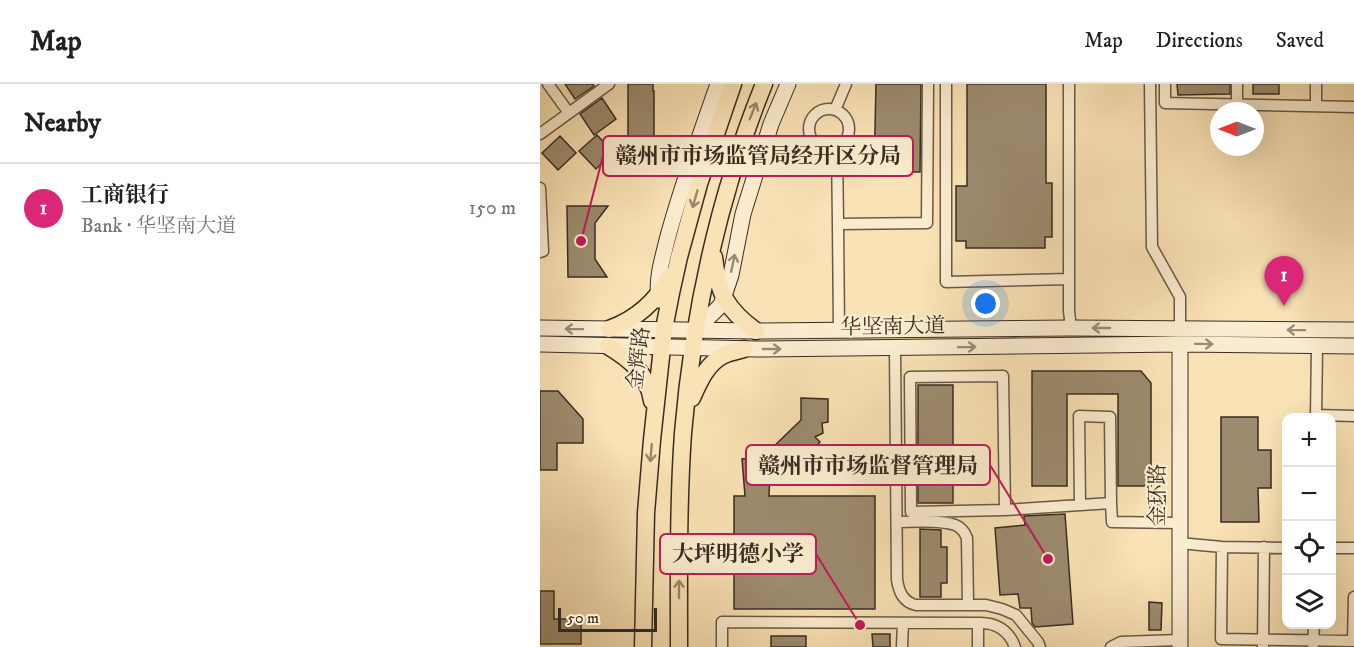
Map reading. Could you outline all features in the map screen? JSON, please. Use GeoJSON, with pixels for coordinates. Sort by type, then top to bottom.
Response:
{"type":"FeatureCollection","features":[{"type":"Feature","properties":{"kind":"main road"},"geometry":{"type":"LineString","coordinates":[[664,329],[657,280],[673,216],[718,84]]}},
{"type":"Feature","properties":{"kind":"main road","name":"金辉路"},"geometry":{"type":"LineString","coordinates":[[643,647],[646,513],[664,329],[670,293],[699,184],[733,84]]}},
{"type":"Feature","properties":{"kind":"main road"},"geometry":{"type":"LineString","coordinates":[[679,647],[680,514],[685,419],[693,348],[724,202],[748,124],[764,84]]}},
{"type":"Feature","properties":{"kind":"main road"},"geometry":{"type":"LineString","coordinates":[[696,330],[721,305],[724,297],[743,214],[771,124],[788,84]]}},
{"type":"Feature","properties":{"kind":"main road"},"geometry":{"type":"LineString","coordinates":[[713,246],[715,269],[724,297],[733,311],[756,331]]}},
{"type":"Feature","properties":{"kind":"main road"},"geometry":{"type":"LineString","coordinates":[[655,416],[651,391],[645,378],[609,338],[646,308],[658,295],[679,256]]}},
{"type":"Feature","properties":{"kind":"main road","name":"华坚南大道"},"geometry":{"type":"LineString","coordinates":[[540,328],[662,348],[1180,344],[1354,346]]}},
{"type":"Feature","properties":{"kind":"main road","name":"华坚南大道"},"geometry":{"type":"LineString","coordinates":[[540,344],[609,338],[664,329],[756,331],[1071,328],[1354,330]]}},
{"type":"Feature","properties":{"kind":"main road","name":"金环路"},"geometry":{"type":"LineString","coordinates":[[1180,344],[1180,644]]}},
{"type":"Feature","properties":{"kind":"main road"},"geometry":{"type":"LineString","coordinates":[[685,419],[700,379],[710,366],[723,355],[744,349]]}},
{"type":"Feature","properties":{"kind":"street"},"geometry":{"type":"LineString","coordinates":[[548,84],[569,113]]}},
{"type":"Feature","properties":{"kind":"street"},"geometry":{"type":"LineString","coordinates":[[540,134],[609,84]]}},
{"type":"Feature","properties":{"kind":"street"},"geometry":{"type":"LineString","coordinates":[[836,110],[846,84]]}},
{"type":"Feature","properties":{"kind":"street"},"geometry":{"type":"LineString","coordinates":[[838,224],[927,222],[928,84]]}},
{"type":"Feature","properties":{"kind":"street"},"geometry":{"type":"LineString","coordinates":[[946,84],[946,282],[1069,279]]}},
{"type":"Feature","properties":{"kind":"street"},"geometry":{"type":"LineString","coordinates":[[1070,84],[1069,311],[1071,328]]}},
{"type":"Feature","properties":{"kind":"street"},"geometry":{"type":"LineString","coordinates":[[1150,84],[1152,247],[1180,297],[1180,328]]}},
{"type":"Feature","properties":{"kind":"street"},"geometry":{"type":"LineString","coordinates":[[1165,84],[1165,103],[1210,104]]}},
{"type":"Feature","properties":{"kind":"street"},"geometry":{"type":"LineString","coordinates":[[1237,84],[1237,102]]}},
{"type":"Feature","properties":{"kind":"street"},"geometry":{"type":"LineString","coordinates":[[1316,84],[1316,106]]}},
{"type":"Feature","properties":{"kind":"street"},"geometry":{"type":"LineString","coordinates":[[1264,105],[1354,107]]}},
{"type":"Feature","properties":{"kind":"street"},"geometry":{"type":"LineString","coordinates":[[827,109],[836,110],[843,115],[849,126],[847,139],[843,144],[831,149],[819,146],[811,136],[810,123],[817,114],[827,109]]}},
{"type":"Feature","properties":{"kind":"street"},"geometry":{"type":"LineString","coordinates":[[837,147],[839,330]]}},
{"type":"Feature","properties":{"kind":"street"},"geometry":{"type":"LineString","coordinates":[[540,188],[543,251],[540,252]]}},
{"type":"Feature","properties":{"kind":"street"},"geometry":{"type":"LineString","coordinates":[[1316,413],[1317,346]]}},
{"type":"Feature","properties":{"kind":"street"},"geometry":{"type":"LineString","coordinates":[[895,348],[897,580],[899,590],[905,600],[916,606],[986,605],[1002,609],[1016,615],[1040,647]]}},
{"type":"Feature","properties":{"kind":"street"},"geometry":{"type":"LineString","coordinates":[[1005,510],[1003,376],[910,377],[911,512],[1005,510],[1111,503]]}},
{"type":"Feature","properties":{"kind":"street"},"geometry":{"type":"LineString","coordinates":[[1080,505],[1079,416],[1110,417],[1112,522],[1179,523]]}},
{"type":"Feature","properties":{"kind":"street"},"geometry":{"type":"LineString","coordinates":[[1336,416],[1354,416]]}},
{"type":"Feature","properties":{"kind":"street"},"geometry":{"type":"LineString","coordinates":[[897,522],[949,523],[962,530],[967,538],[968,605]]}},
{"type":"Feature","properties":{"kind":"street"},"geometry":{"type":"LineString","coordinates":[[1179,543],[1222,547],[1282,548]]}},
{"type":"Feature","properties":{"kind":"street"},"geometry":{"type":"LineString","coordinates":[[1222,547],[1221,639],[1263,643],[1353,640],[1354,597]]}},
{"type":"Feature","properties":{"kind":"street"},"geometry":{"type":"LineString","coordinates":[[1263,643],[1264,547]]}},
{"type":"Feature","properties":{"kind":"street"},"geometry":{"type":"LineString","coordinates":[[1336,548],[1354,548]]}},
{"type":"Feature","properties":{"kind":"street"},"geometry":{"type":"LineString","coordinates":[[722,647],[722,622],[992,624],[1009,635],[1015,647]]}},
{"type":"Feature","properties":{"kind":"street"},"geometry":{"type":"LineString","coordinates":[[902,647],[903,623]]}},
{"type":"Feature","properties":{"kind":"street"},"geometry":{"type":"LineString","coordinates":[[978,623],[978,647]]}},
{"type":"Feature","properties":{"kind":"street"},"geometry":{"type":"LineString","coordinates":[[1111,647],[1121,642],[1180,644]]}},
{"type":"Feature","properties":{"kind":"building"},"geometry":{"type":"Polygon","coordinates":[[[565,84],[593,84],[594,86],[575,99],[565,84]]]}},
{"type":"Feature","properties":{"kind":"building"},"geometry":{"type":"Polygon","coordinates":[[[628,84],[653,84],[654,168],[628,169],[628,84]]]}},
{"type":"Feature","properties":{"kind":"building"},"geometry":{"type":"Polygon","coordinates":[[[876,84],[921,84],[920,172],[874,172],[876,84]]]}},
{"type":"Feature","properties":{"kind":"building"},"geometry":{"type":"Polygon","coordinates":[[[967,84],[1046,84],[1046,183],[1052,183],[1052,237],[1045,237],[1045,248],[966,248],[966,241],[956,241],[956,186],[967,186],[967,84]]]}},
{"type":"Feature","properties":{"kind":"building"},"geometry":{"type":"Polygon","coordinates":[[[1177,84],[1230,84],[1230,94],[1178,95],[1177,84]]]}},
{"type":"Feature","properties":{"kind":"building"},"geometry":{"type":"Polygon","coordinates":[[[1253,84],[1279,84],[1279,94],[1253,94],[1253,84]]]}},
{"type":"Feature","properties":{"kind":"building"},"geometry":{"type":"Polygon","coordinates":[[[602,98],[616,119],[594,135],[580,114],[602,98]]]}},
{"type":"Feature","properties":{"kind":"building"},"geometry":{"type":"Polygon","coordinates":[[[597,135],[613,152],[596,169],[579,151],[597,135]]]}},
{"type":"Feature","properties":{"kind":"building"},"geometry":{"type":"Polygon","coordinates":[[[560,136],[576,153],[558,170],[542,153],[560,136]]]}},
{"type":"Feature","properties":{"kind":"building"},"geometry":{"type":"Polygon","coordinates":[[[567,206],[608,206],[595,223],[595,259],[607,277],[568,277],[567,206]]]}},
{"type":"Feature","properties":{"kind":"building"},"geometry":{"type":"Polygon","coordinates":[[[1032,371],[1141,371],[1151,383],[1151,486],[1118,486],[1118,394],[1067,394],[1067,486],[1032,486],[1032,371]]]}},
{"type":"Feature","properties":{"kind":"building"},"geometry":{"type":"Polygon","coordinates":[[[918,385],[953,385],[953,503],[918,503],[918,385]]]}},
{"type":"Feature","properties":{"kind":"building"},"geometry":{"type":"Polygon","coordinates":[[[540,391],[558,391],[583,419],[583,443],[557,443],[557,470],[540,470],[540,391]]]}},
{"type":"Feature","properties":{"kind":"building"},"geometry":{"type":"Polygon","coordinates":[[[801,398],[828,399],[828,422],[822,423],[823,433],[815,437],[820,442],[789,474],[784,469],[770,470],[769,496],[875,496],[875,609],[734,609],[734,496],[745,496],[742,459],[756,458],[756,452],[770,450],[801,420],[801,398]]]}},
{"type":"Feature","properties":{"kind":"building"},"geometry":{"type":"Polygon","coordinates":[[[1221,417],[1258,417],[1258,450],[1271,450],[1271,488],[1258,488],[1259,522],[1221,522],[1221,417]]]}},
{"type":"Feature","properties":{"kind":"building"},"geometry":{"type":"Polygon","coordinates":[[[1150,492],[1165,492],[1165,509],[1150,508],[1150,492]]]}},
{"type":"Feature","properties":{"kind":"building"},"geometry":{"type":"Polygon","coordinates":[[[1065,514],[1073,624],[1035,627],[1032,623],[1031,608],[1020,608],[1018,594],[1000,595],[995,528],[1025,525],[1024,516],[1065,514]]]}},
{"type":"Feature","properties":{"kind":"building"},"geometry":{"type":"Polygon","coordinates":[[[920,529],[941,530],[941,547],[947,547],[947,583],[941,583],[941,597],[920,597],[920,529]]]}},
{"type":"Feature","properties":{"kind":"building"},"geometry":{"type":"Polygon","coordinates":[[[540,591],[554,591],[554,619],[581,619],[581,644],[540,644],[540,591]]]}},
{"type":"Feature","properties":{"kind":"building"},"geometry":{"type":"Polygon","coordinates":[[[1149,602],[1162,603],[1161,630],[1149,630],[1149,602]]]}},
{"type":"Feature","properties":{"kind":"building"},"geometry":{"type":"Polygon","coordinates":[[[872,634],[890,634],[890,647],[873,647],[872,634]]]}},
{"type":"Feature","properties":{"kind":"building"},"geometry":{"type":"Polygon","coordinates":[[[771,636],[806,636],[806,647],[771,647],[771,636]]]}},
{"type":"Feature","properties":{"kind":"place","name":"赣州市市场监管局经开区分局"},"geometry":{"type":"Point","coordinates":[581,241]}},
{"type":"Feature","properties":{"kind":"place","name":"工商银行"},"geometry":{"type":"Point","coordinates":[1284,306]}},
{"type":"Feature","properties":{"kind":"place","name":"赣州市市场监督管理局"},"geometry":{"type":"Point","coordinates":[1048,559]}},
{"type":"Feature","properties":{"kind":"place","name":"大坪明德小学"},"geometry":{"type":"Point","coordinates":[860,625]}}]}
